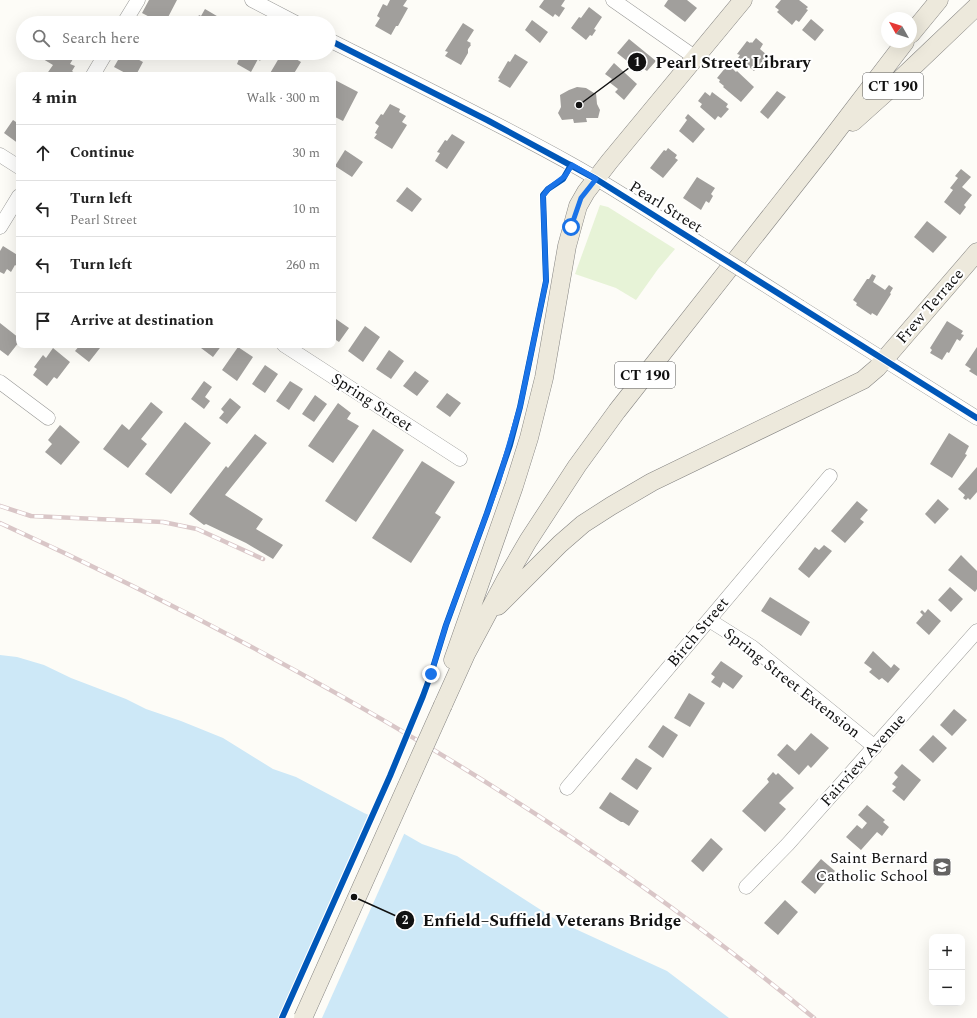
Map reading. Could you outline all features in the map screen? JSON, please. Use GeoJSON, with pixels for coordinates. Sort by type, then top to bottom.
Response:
{"type":"FeatureCollection","features":[{"type":"Feature","properties":{"kind":"main road"},"geometry":{"type":"LineString","coordinates":[[445,699],[454,654],[514,486],[537,408],[574,215],[581,198],[743,0]]}},
{"type":"Feature","properties":{"kind":"main road"},"geometry":{"type":"LineString","coordinates":[[917,27],[939,0]]}},
{"type":"Feature","properties":{"kind":"main road","name":"CT 190"},"geometry":{"type":"LineString","coordinates":[[824,148],[892,87],[977,6]]}},
{"type":"Feature","properties":{"kind":"main road","name":"CT 190"},"geometry":{"type":"LineString","coordinates":[[303,1018],[445,699],[485,617],[536,528],[599,435],[900,48]]}},
{"type":"Feature","properties":{"kind":"main road","name":"Frew Terrace"},"geometry":{"type":"LineString","coordinates":[[485,617],[560,544],[583,524],[610,506],[652,482],[856,384],[871,374],[977,252]]}},
{"type":"Feature","properties":{"kind":"street"},"geometry":{"type":"LineString","coordinates":[[128,16],[138,0]]}},
{"type":"Feature","properties":{"kind":"street"},"geometry":{"type":"LineString","coordinates":[[252,0],[283,16]]}},
{"type":"Feature","properties":{"kind":"street"},"geometry":{"type":"LineString","coordinates":[[613,0],[696,58]]}},
{"type":"Feature","properties":{"kind":"street","name":"Pearl Street"},"geometry":{"type":"LineString","coordinates":[[336,44],[487,120],[596,179],[977,418]]}},
{"type":"Feature","properties":{"kind":"street"},"geometry":{"type":"LineString","coordinates":[[95,72],[102,60]]}},
{"type":"Feature","properties":{"kind":"street"},"geometry":{"type":"LineString","coordinates":[[0,155],[16,165]]}},
{"type":"Feature","properties":{"kind":"street"},"geometry":{"type":"LineString","coordinates":[[0,227],[16,201]]}},
{"type":"Feature","properties":{"kind":"street","name":"Spring Street"},"geometry":{"type":"LineString","coordinates":[[289,348],[460,459]]}},
{"type":"Feature","properties":{"kind":"street"},"geometry":{"type":"LineString","coordinates":[[0,382],[48,418]]}},
{"type":"Feature","properties":{"kind":"street","name":"Birch Street"},"geometry":{"type":"LineString","coordinates":[[567,788],[830,476]]}},
{"type":"Feature","properties":{"kind":"street","name":"Spring Street Extension"},"geometry":{"type":"LineString","coordinates":[[709,620],[752,647],[875,747]]}},
{"type":"Feature","properties":{"kind":"street","name":"Fairview Avenue"},"geometry":{"type":"LineString","coordinates":[[746,887],[788,844],[977,631]]}},
{"type":"Feature","properties":{"kind":"green space"},"geometry":{"type":"Polygon","coordinates":[[[600,205],[608,207],[675,249],[658,269],[636,300],[616,288],[575,274],[600,205]]]}},
{"type":"Feature","properties":{"kind":"water"},"geometry":{"type":"Polygon","coordinates":[[[0,655],[17,657],[44,665],[71,678],[126,699],[146,709],[223,738],[273,769],[296,777],[382,821],[422,844],[457,856],[558,921],[667,971],[729,1018],[0,1018],[0,655]]]}},
{"type":"Feature","properties":{"kind":"pier"},"geometry":{"type":"Polygon","coordinates":[[[369,813],[383,819],[405,832],[322,1018],[278,1018],[369,813]]]}},
{"type":"Feature","properties":{"kind":"building"},"geometry":{"type":"Polygon","coordinates":[[[149,0],[177,0],[169,16],[148,16],[142,13],[149,0]]]}},
{"type":"Feature","properties":{"kind":"building"},"geometry":{"type":"Polygon","coordinates":[[[390,0],[407,0],[403,6],[408,8],[391,35],[375,26],[380,18],[377,16],[383,4],[387,6],[390,0]]]}},
{"type":"Feature","properties":{"kind":"building"},"geometry":{"type":"Polygon","coordinates":[[[544,0],[565,0],[561,6],[565,8],[559,17],[555,14],[553,17],[539,7],[544,0]]]}},
{"type":"Feature","properties":{"kind":"building"},"geometry":{"type":"Polygon","coordinates":[[[668,0],[687,0],[697,8],[685,22],[664,6],[668,0]]]}},
{"type":"Feature","properties":{"kind":"building"},"geometry":{"type":"Polygon","coordinates":[[[781,0],[799,0],[808,7],[806,9],[808,10],[799,22],[796,20],[792,25],[777,12],[779,10],[775,7],[781,0]]]}},
{"type":"Feature","properties":{"kind":"building"},"geometry":{"type":"Polygon","coordinates":[[[589,7],[602,17],[594,29],[596,30],[592,36],[590,35],[586,40],[571,28],[589,7]]]}},
{"type":"Feature","properties":{"kind":"building"},"geometry":{"type":"Polygon","coordinates":[[[205,9],[217,16],[201,16],[205,9]]]}},
{"type":"Feature","properties":{"kind":"building"},"geometry":{"type":"Polygon","coordinates":[[[811,19],[824,30],[815,41],[802,30],[811,19]]]}},
{"type":"Feature","properties":{"kind":"building"},"geometry":{"type":"Polygon","coordinates":[[[532,20],[548,32],[540,43],[525,30],[532,20]]]}},
{"type":"Feature","properties":{"kind":"building"},"geometry":{"type":"Polygon","coordinates":[[[463,23],[474,30],[467,41],[471,43],[471,45],[461,65],[445,56],[448,52],[445,51],[463,23]]]}},
{"type":"Feature","properties":{"kind":"building"},"geometry":{"type":"Polygon","coordinates":[[[756,38],[763,44],[760,49],[767,55],[763,60],[765,61],[759,69],[757,67],[754,71],[738,58],[740,55],[737,54],[747,41],[752,43],[756,38]]]}},
{"type":"Feature","properties":{"kind":"building"},"geometry":{"type":"Polygon","coordinates":[[[629,39],[656,61],[647,71],[644,69],[641,72],[617,53],[629,39]]]}},
{"type":"Feature","properties":{"kind":"building"},"geometry":{"type":"Polygon","coordinates":[[[515,54],[528,62],[510,88],[498,81],[500,79],[498,78],[508,61],[510,62],[515,54]]]}},
{"type":"Feature","properties":{"kind":"building"},"geometry":{"type":"Polygon","coordinates":[[[45,60],[72,60],[70,64],[75,66],[72,71],[73,72],[48,72],[53,65],[45,60]]]}},
{"type":"Feature","properties":{"kind":"building"},"geometry":{"type":"Polygon","coordinates":[[[118,60],[139,60],[143,62],[138,72],[123,72],[114,67],[118,60]]]}},
{"type":"Feature","properties":{"kind":"building"},"geometry":{"type":"Polygon","coordinates":[[[239,60],[257,60],[251,72],[237,64],[239,60]]]}},
{"type":"Feature","properties":{"kind":"building"},"geometry":{"type":"Polygon","coordinates":[[[278,60],[298,60],[301,62],[295,72],[271,72],[278,60]]]}},
{"type":"Feature","properties":{"kind":"building"},"geometry":{"type":"Polygon","coordinates":[[[614,63],[637,84],[624,100],[615,92],[618,89],[609,82],[612,79],[605,74],[614,63]]]}},
{"type":"Feature","properties":{"kind":"building"},"geometry":{"type":"Polygon","coordinates":[[[726,67],[729,69],[731,67],[736,72],[737,71],[754,87],[741,102],[723,87],[724,86],[719,82],[720,80],[717,78],[726,67]]]}},
{"type":"Feature","properties":{"kind":"building"},"geometry":{"type":"Polygon","coordinates":[[[336,81],[358,92],[343,121],[336,118],[336,81]]]}},
{"type":"Feature","properties":{"kind":"building"},"geometry":{"type":"Polygon","coordinates":[[[577,87],[586,88],[596,93],[597,104],[600,110],[598,118],[586,118],[587,122],[574,123],[573,119],[562,120],[558,113],[561,107],[560,95],[577,87]]]}},
{"type":"Feature","properties":{"kind":"building"},"geometry":{"type":"Polygon","coordinates":[[[777,91],[786,97],[768,119],[760,112],[777,91]]]}},
{"type":"Feature","properties":{"kind":"building"},"geometry":{"type":"Polygon","coordinates":[[[705,92],[710,96],[712,92],[728,104],[726,107],[729,109],[721,118],[718,116],[715,120],[700,107],[702,104],[698,101],[705,92]]]}},
{"type":"Feature","properties":{"kind":"building"},"geometry":{"type":"Polygon","coordinates":[[[390,104],[400,109],[399,112],[406,116],[402,122],[407,125],[392,149],[374,138],[377,134],[375,133],[379,126],[375,123],[381,114],[383,115],[390,104]]]}},
{"type":"Feature","properties":{"kind":"building"},"geometry":{"type":"Polygon","coordinates":[[[688,114],[705,129],[693,143],[679,131],[687,120],[685,118],[688,114]]]}},
{"type":"Feature","properties":{"kind":"building"},"geometry":{"type":"Polygon","coordinates":[[[13,120],[16,122],[16,142],[4,133],[13,120]]]}},
{"type":"Feature","properties":{"kind":"building"},"geometry":{"type":"Polygon","coordinates":[[[452,134],[465,142],[447,169],[435,161],[440,153],[437,152],[445,140],[447,141],[452,134]]]}},
{"type":"Feature","properties":{"kind":"building"},"geometry":{"type":"Polygon","coordinates":[[[668,148],[677,155],[675,158],[678,160],[663,178],[650,168],[664,150],[666,151],[668,148]]]}},
{"type":"Feature","properties":{"kind":"building"},"geometry":{"type":"Polygon","coordinates":[[[345,150],[363,162],[352,177],[336,167],[345,150]]]}},
{"type":"Feature","properties":{"kind":"building"},"geometry":{"type":"Polygon","coordinates":[[[961,169],[971,177],[962,187],[972,195],[964,205],[966,207],[960,215],[944,202],[953,190],[950,188],[958,178],[955,176],[961,169]]]}},
{"type":"Feature","properties":{"kind":"building"},"geometry":{"type":"Polygon","coordinates":[[[697,177],[715,188],[711,194],[713,196],[709,203],[706,201],[701,210],[683,198],[697,177]]]}},
{"type":"Feature","properties":{"kind":"building"},"geometry":{"type":"Polygon","coordinates":[[[407,187],[422,199],[412,212],[396,201],[407,187]]]}},
{"type":"Feature","properties":{"kind":"building"},"geometry":{"type":"Polygon","coordinates":[[[927,221],[947,237],[933,253],[914,237],[927,221]]]}},
{"type":"Feature","properties":{"kind":"building"},"geometry":{"type":"Polygon","coordinates":[[[3,246],[16,254],[16,266],[11,272],[7,269],[4,274],[0,272],[0,251],[3,246]]]}},
{"type":"Feature","properties":{"kind":"building"},"geometry":{"type":"Polygon","coordinates":[[[872,274],[876,276],[873,282],[885,290],[889,285],[893,288],[890,293],[891,294],[877,316],[872,313],[871,315],[856,305],[857,303],[853,300],[872,274]]]}},
{"type":"Feature","properties":{"kind":"building"},"geometry":{"type":"Polygon","coordinates":[[[336,319],[349,328],[339,342],[336,340],[336,319]]]}},
{"type":"Feature","properties":{"kind":"building"},"geometry":{"type":"Polygon","coordinates":[[[947,321],[963,331],[961,334],[964,335],[960,341],[957,339],[949,353],[947,352],[942,360],[930,353],[932,350],[930,348],[947,321]]]}},
{"type":"Feature","properties":{"kind":"building"},"geometry":{"type":"Polygon","coordinates":[[[0,323],[16,336],[16,346],[8,356],[0,350],[0,323]]]}},
{"type":"Feature","properties":{"kind":"building"},"geometry":{"type":"Polygon","coordinates":[[[365,326],[380,337],[363,362],[348,351],[365,326]]]}},
{"type":"Feature","properties":{"kind":"building"},"geometry":{"type":"Polygon","coordinates":[[[977,347],[977,376],[969,371],[971,369],[965,365],[977,347]]]}},
{"type":"Feature","properties":{"kind":"building"},"geometry":{"type":"Polygon","coordinates":[[[53,348],[70,362],[57,379],[54,377],[47,386],[33,375],[37,369],[34,367],[43,355],[46,358],[53,348]]]}},
{"type":"Feature","properties":{"kind":"building"},"geometry":{"type":"Polygon","coordinates":[[[78,348],[100,348],[89,362],[75,351],[78,348]]]}},
{"type":"Feature","properties":{"kind":"building"},"geometry":{"type":"Polygon","coordinates":[[[201,348],[220,348],[213,357],[201,348]]]}},
{"type":"Feature","properties":{"kind":"building"},"geometry":{"type":"Polygon","coordinates":[[[237,348],[253,357],[237,381],[222,370],[237,348]]]}},
{"type":"Feature","properties":{"kind":"building"},"geometry":{"type":"Polygon","coordinates":[[[389,350],[404,361],[391,379],[376,369],[389,350]]]}},
{"type":"Feature","properties":{"kind":"building"},"geometry":{"type":"Polygon","coordinates":[[[265,365],[278,374],[265,393],[252,384],[265,365]]]}},
{"type":"Feature","properties":{"kind":"building"},"geometry":{"type":"Polygon","coordinates":[[[415,371],[429,381],[417,396],[403,386],[415,371]]]}},
{"type":"Feature","properties":{"kind":"building"},"geometry":{"type":"Polygon","coordinates":[[[204,381],[212,387],[205,397],[210,401],[204,409],[191,399],[204,381]]]}},
{"type":"Feature","properties":{"kind":"building"},"geometry":{"type":"Polygon","coordinates":[[[290,381],[303,389],[289,410],[276,401],[290,381]]]}},
{"type":"Feature","properties":{"kind":"building"},"geometry":{"type":"Polygon","coordinates":[[[447,393],[461,403],[450,417],[436,407],[447,393]]]}},
{"type":"Feature","properties":{"kind":"building"},"geometry":{"type":"Polygon","coordinates":[[[315,395],[327,404],[314,422],[302,414],[315,395]]]}},
{"type":"Feature","properties":{"kind":"building"},"geometry":{"type":"Polygon","coordinates":[[[230,398],[241,407],[227,424],[219,418],[224,412],[221,409],[230,398]]]}},
{"type":"Feature","properties":{"kind":"building"},"geometry":{"type":"Polygon","coordinates":[[[151,402],[163,412],[141,439],[147,444],[128,468],[103,449],[122,424],[129,430],[151,402]]]}},
{"type":"Feature","properties":{"kind":"building"},"geometry":{"type":"Polygon","coordinates":[[[338,403],[351,413],[347,419],[359,426],[333,463],[308,446],[338,403]]]}},
{"type":"Feature","properties":{"kind":"building"},"geometry":{"type":"Polygon","coordinates":[[[185,422],[211,443],[171,494],[145,474],[185,422]]]}},
{"type":"Feature","properties":{"kind":"building"},"geometry":{"type":"Polygon","coordinates":[[[60,425],[80,442],[61,465],[45,452],[52,444],[48,440],[60,425]]]}},
{"type":"Feature","properties":{"kind":"building"},"geometry":{"type":"Polygon","coordinates":[[[373,429],[404,450],[356,522],[325,501],[373,429]]]}},
{"type":"Feature","properties":{"kind":"building"},"geometry":{"type":"Polygon","coordinates":[[[949,433],[969,446],[965,454],[967,455],[952,478],[930,464],[949,433]]]}},
{"type":"Feature","properties":{"kind":"building"},"geometry":{"type":"Polygon","coordinates":[[[255,434],[267,443],[225,495],[263,519],[256,529],[283,545],[273,559],[246,543],[206,524],[204,525],[189,514],[226,466],[228,468],[255,434]]]}},
{"type":"Feature","properties":{"kind":"building"},"geometry":{"type":"Polygon","coordinates":[[[422,461],[455,482],[435,513],[441,517],[411,563],[372,538],[422,461]]]}},
{"type":"Feature","properties":{"kind":"building"},"geometry":{"type":"Polygon","coordinates":[[[977,467],[977,492],[970,500],[968,498],[966,500],[963,498],[965,495],[958,489],[977,467]]]}},
{"type":"Feature","properties":{"kind":"building"},"geometry":{"type":"Polygon","coordinates":[[[938,499],[949,509],[935,524],[925,514],[938,499]]]}},
{"type":"Feature","properties":{"kind":"building"},"geometry":{"type":"Polygon","coordinates":[[[857,501],[868,510],[860,519],[864,522],[845,543],[831,531],[857,501]]]}},
{"type":"Feature","properties":{"kind":"building"},"geometry":{"type":"Polygon","coordinates":[[[824,545],[832,551],[809,578],[798,569],[815,547],[819,550],[824,545]]]}},
{"type":"Feature","properties":{"kind":"building"},"geometry":{"type":"Polygon","coordinates":[[[961,555],[977,571],[977,589],[975,592],[948,570],[961,555]]]}},
{"type":"Feature","properties":{"kind":"building"},"geometry":{"type":"Polygon","coordinates":[[[950,587],[963,599],[951,612],[938,600],[950,587]]]}},
{"type":"Feature","properties":{"kind":"building"},"geometry":{"type":"Polygon","coordinates":[[[770,597],[810,622],[801,636],[761,611],[770,597]]]}},
{"type":"Feature","properties":{"kind":"building"},"geometry":{"type":"Polygon","coordinates":[[[928,609],[941,621],[929,635],[916,623],[923,615],[920,612],[922,610],[925,613],[928,609]]]}},
{"type":"Feature","properties":{"kind":"building"},"geometry":{"type":"Polygon","coordinates":[[[873,651],[891,668],[894,664],[900,669],[888,683],[882,678],[879,680],[869,672],[872,669],[864,663],[873,651]]]}},
{"type":"Feature","properties":{"kind":"building"},"geometry":{"type":"Polygon","coordinates":[[[721,661],[743,676],[733,689],[723,682],[720,688],[711,682],[715,677],[711,674],[721,661]]]}},
{"type":"Feature","properties":{"kind":"building"},"geometry":{"type":"Polygon","coordinates":[[[689,693],[705,703],[690,727],[674,718],[689,693]]]}},
{"type":"Feature","properties":{"kind":"building"},"geometry":{"type":"Polygon","coordinates":[[[954,709],[967,720],[952,736],[940,725],[954,709]]]}},
{"type":"Feature","properties":{"kind":"building"},"geometry":{"type":"Polygon","coordinates":[[[663,725],[678,735],[663,758],[648,747],[663,725]]]}},
{"type":"Feature","properties":{"kind":"building"},"geometry":{"type":"Polygon","coordinates":[[[811,733],[829,748],[811,768],[808,765],[799,775],[777,755],[787,744],[795,751],[811,733]]]}},
{"type":"Feature","properties":{"kind":"building"},"geometry":{"type":"Polygon","coordinates":[[[933,735],[947,748],[933,763],[919,750],[933,735]]]}},
{"type":"Feature","properties":{"kind":"building"},"geometry":{"type":"Polygon","coordinates":[[[636,758],[652,768],[637,790],[621,779],[636,758]]]}},
{"type":"Feature","properties":{"kind":"building"},"geometry":{"type":"Polygon","coordinates":[[[902,764],[921,780],[904,801],[892,791],[896,787],[892,784],[898,777],[894,773],[902,764]]]}},
{"type":"Feature","properties":{"kind":"building"},"geometry":{"type":"Polygon","coordinates":[[[773,772],[776,775],[778,773],[794,788],[779,803],[786,809],[765,832],[742,811],[769,782],[767,779],[773,772]]]}},
{"type":"Feature","properties":{"kind":"building"},"geometry":{"type":"Polygon","coordinates":[[[610,792],[639,811],[629,826],[599,808],[610,792]]]}},
{"type":"Feature","properties":{"kind":"building"},"geometry":{"type":"Polygon","coordinates":[[[867,805],[885,820],[883,822],[889,827],[882,836],[877,832],[861,850],[846,837],[857,825],[862,829],[867,823],[858,815],[867,805]]]}},
{"type":"Feature","properties":{"kind":"building"},"geometry":{"type":"Polygon","coordinates":[[[711,838],[723,849],[703,872],[691,861],[711,838]]]}},
{"type":"Feature","properties":{"kind":"building"},"geometry":{"type":"Polygon","coordinates":[[[821,859],[835,871],[815,894],[801,882],[821,859]]]}},
{"type":"Feature","properties":{"kind":"building"},"geometry":{"type":"Polygon","coordinates":[[[785,900],[798,912],[778,935],[764,923],[785,900]]]}},
{"type":"Feature","properties":{"kind":"railway"},"geometry":{"type":"LineString","coordinates":[[0,506],[31,516],[163,522],[197,529],[263,559]]}},
{"type":"Feature","properties":{"kind":"railway"},"geometry":{"type":"LineString","coordinates":[[0,523],[108,574],[215,628],[320,684],[424,744],[525,807],[624,873],[720,944],[814,1018]]}},
{"type":"Feature","properties":{"kind":"cycle path"},"geometry":{"type":"LineString","coordinates":[[336,44],[487,120],[596,179],[977,418]]}},
{"type":"Feature","properties":{"kind":"cycle path"},"geometry":{"type":"LineString","coordinates":[[282,1018],[390,776],[423,696],[446,625],[487,513],[510,445],[520,407],[546,281],[543,195],[548,189],[563,179],[571,165]]}},
{"type":"Feature","properties":{"kind":"place","name":"Pearl Street Library"},"geometry":{"type":"Point","coordinates":[579,105]}},
{"type":"Feature","properties":{"kind":"place","name":"Saint Bernard Catholic School"},"geometry":{"type":"Point","coordinates":[942,867]}},
{"type":"Feature","properties":{"kind":"place","name":"Enfield–Suffield Veterans Bridge"},"geometry":{"type":"Point","coordinates":[354,897]}},
{"type":"Feature","properties":{"kind":"route"},"geometry":{"type":"LineString","coordinates":[[431,674],[446,625],[498,483],[515,427],[526,382],[546,281],[543,196],[548,189],[565,176],[572,165],[596,179],[581,198],[571,227]]}}]}
